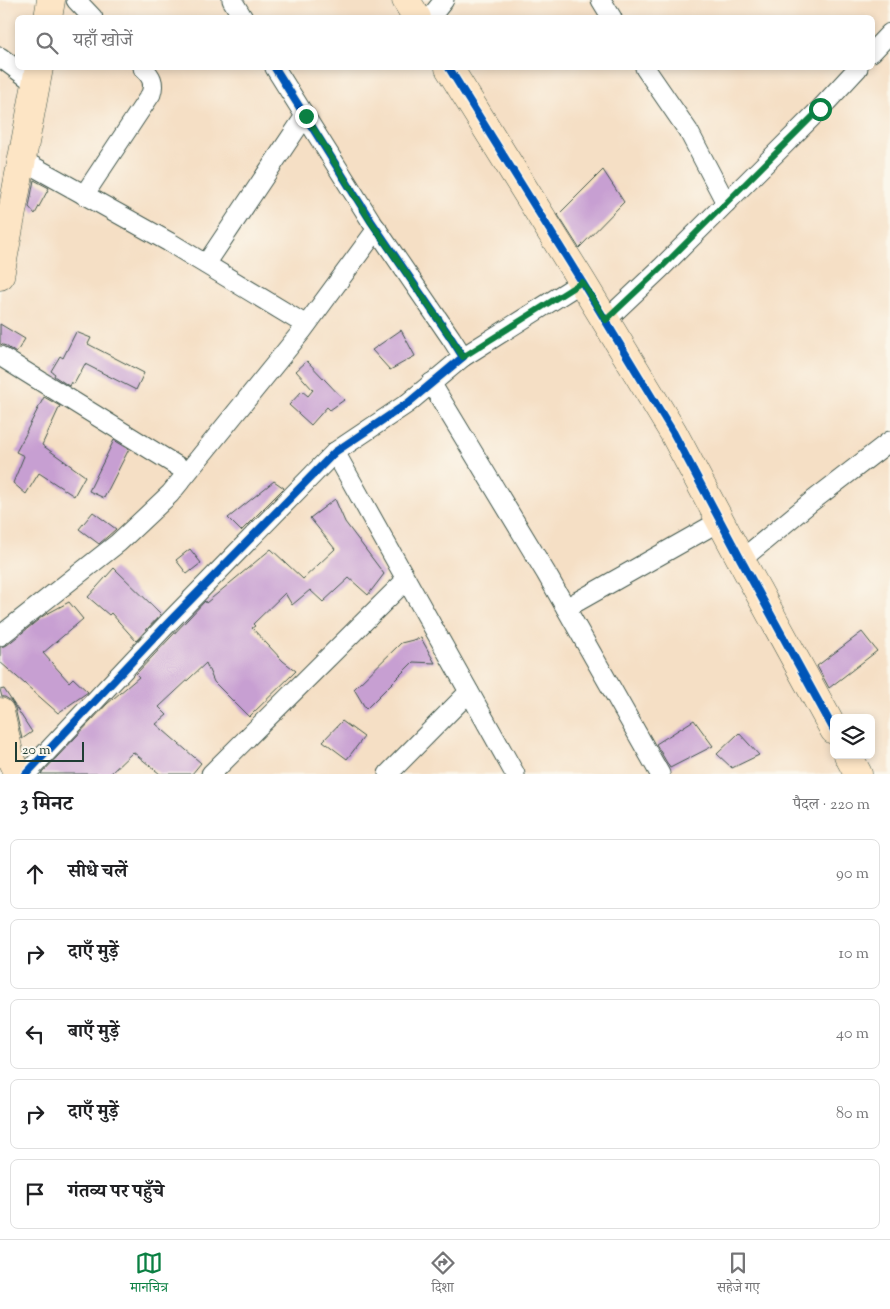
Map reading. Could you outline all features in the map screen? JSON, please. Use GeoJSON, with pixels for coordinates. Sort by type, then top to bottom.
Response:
{"type":"FeatureCollection","features":[{"type":"Feature","properties":{"kind":"street"},"geometry":{"type":"LineString","coordinates":[[48,15],[51,0]]}},
{"type":"Feature","properties":{"kind":"street"},"geometry":{"type":"LineString","coordinates":[[76,0],[90,15]]}},
{"type":"Feature","properties":{"kind":"street"},"geometry":{"type":"LineString","coordinates":[[232,0],[241,15]]}},
{"type":"Feature","properties":{"kind":"street"},"geometry":{"type":"LineString","coordinates":[[406,0],[415,15]]}},
{"type":"Feature","properties":{"kind":"street"},"geometry":{"type":"LineString","coordinates":[[432,15],[444,0]]}},
{"type":"Feature","properties":{"kind":"street"},"geometry":{"type":"LineString","coordinates":[[875,49],[890,33]]}},
{"type":"Feature","properties":{"kind":"street"},"geometry":{"type":"LineString","coordinates":[[0,57],[15,65]]}},
{"type":"Feature","properties":{"kind":"street"},"geometry":{"type":"LineString","coordinates":[[0,276],[37,76],[25,70]]}},
{"type":"Feature","properties":{"kind":"street"},"geometry":{"type":"LineString","coordinates":[[84,195],[151,94],[153,88],[152,78],[145,70]]}},
{"type":"Feature","properties":{"kind":"street"},"geometry":{"type":"LineString","coordinates":[[276,70],[377,229],[463,357]]}},
{"type":"Feature","properties":{"kind":"street"},"geometry":{"type":"LineString","coordinates":[[450,70],[606,320],[673,432],[740,560],[830,723]]}},
{"type":"Feature","properties":{"kind":"street"},"geometry":{"type":"LineString","coordinates":[[647,70],[688,132],[726,202]]}},
{"type":"Feature","properties":{"kind":"street"},"geometry":{"type":"LineString","coordinates":[[606,320],[661,268],[820,109],[856,70]]}},
{"type":"Feature","properties":{"kind":"street"},"geometry":{"type":"LineString","coordinates":[[206,264],[306,116]]}},
{"type":"Feature","properties":{"kind":"street"},"geometry":{"type":"LineString","coordinates":[[22,160],[169,242],[306,325]]}},
{"type":"Feature","properties":{"kind":"street"},"geometry":{"type":"LineString","coordinates":[[0,636],[118,543],[170,494],[306,325],[377,229]]}},
{"type":"Feature","properties":{"kind":"street"},"geometry":{"type":"LineString","coordinates":[[26,774],[169,622],[335,452],[408,402],[463,357],[582,282]]}},
{"type":"Feature","properties":{"kind":"street"},"geometry":{"type":"LineString","coordinates":[[0,356],[187,472]]}},
{"type":"Feature","properties":{"kind":"street"},"geometry":{"type":"LineString","coordinates":[[431,383],[566,608],[660,774]]}},
{"type":"Feature","properties":{"kind":"street"},"geometry":{"type":"LineString","coordinates":[[740,560],[890,441]]}},
{"type":"Feature","properties":{"kind":"street"},"geometry":{"type":"LineString","coordinates":[[335,452],[515,774]]}},
{"type":"Feature","properties":{"kind":"street"},"geometry":{"type":"LineString","coordinates":[[566,608],[720,521]]}},
{"type":"Feature","properties":{"kind":"street"},"geometry":{"type":"LineString","coordinates":[[211,774],[406,580]]}},
{"type":"Feature","properties":{"kind":"street"},"geometry":{"type":"LineString","coordinates":[[388,774],[468,692]]}},
{"type":"Feature","properties":{"kind":"street"},"geometry":{"type":"LineString","coordinates":[[0,712],[10,757],[18,774]]}},
{"type":"Feature","properties":{"kind":"street"},"geometry":{"type":"LineString","coordinates":[[850,759],[858,774]]}},
{"type":"Feature","properties":{"kind":"building"},"geometry":{"type":"Polygon","coordinates":[[[603,170],[624,202],[579,248],[558,215],[603,170]]]}},
{"type":"Feature","properties":{"kind":"building"},"geometry":{"type":"Polygon","coordinates":[[[34,180],[49,188],[35,214],[29,207],[34,180]]]}},
{"type":"Feature","properties":{"kind":"building"},"geometry":{"type":"Polygon","coordinates":[[[0,324],[25,339],[16,353],[0,344],[0,324]]]}},
{"type":"Feature","properties":{"kind":"building"},"geometry":{"type":"Polygon","coordinates":[[[401,330],[415,356],[390,370],[372,350],[401,330]]]}},
{"type":"Feature","properties":{"kind":"building"},"geometry":{"type":"Polygon","coordinates":[[[76,332],[91,338],[88,344],[144,373],[136,390],[85,364],[74,384],[71,382],[69,386],[54,376],[55,374],[51,371],[60,356],[63,358],[76,332]]]}},
{"type":"Feature","properties":{"kind":"building"},"geometry":{"type":"Polygon","coordinates":[[[307,361],[344,400],[330,410],[327,407],[311,425],[289,405],[302,391],[308,396],[313,390],[296,371],[307,361]]]}},
{"type":"Feature","properties":{"kind":"building"},"geometry":{"type":"Polygon","coordinates":[[[44,397],[60,406],[42,445],[85,476],[74,496],[39,473],[26,494],[13,483],[24,456],[16,452],[44,397]]]}},
{"type":"Feature","properties":{"kind":"building"},"geometry":{"type":"Polygon","coordinates":[[[114,440],[129,449],[104,498],[89,491],[114,440]]]}},
{"type":"Feature","properties":{"kind":"building"},"geometry":{"type":"Polygon","coordinates":[[[274,481],[284,488],[241,531],[228,518],[274,481]]]}},
{"type":"Feature","properties":{"kind":"building"},"geometry":{"type":"Polygon","coordinates":[[[335,499],[345,522],[384,574],[368,595],[349,578],[323,602],[310,590],[292,605],[285,593],[253,624],[255,626],[252,628],[283,661],[296,671],[249,717],[214,682],[206,663],[159,707],[167,715],[156,724],[201,763],[192,774],[160,774],[133,752],[110,774],[41,774],[107,704],[139,677],[136,674],[205,601],[206,603],[271,549],[303,579],[335,549],[310,518],[335,499]]]}},
{"type":"Feature","properties":{"kind":"building"},"geometry":{"type":"Polygon","coordinates":[[[93,512],[116,529],[99,544],[79,529],[93,512]]]}},
{"type":"Feature","properties":{"kind":"building"},"geometry":{"type":"Polygon","coordinates":[[[190,549],[201,563],[187,574],[176,560],[190,549]]]}},
{"type":"Feature","properties":{"kind":"building"},"geometry":{"type":"Polygon","coordinates":[[[114,568],[161,614],[136,641],[111,613],[109,615],[88,597],[114,568]]]}},
{"type":"Feature","properties":{"kind":"building"},"geometry":{"type":"Polygon","coordinates":[[[69,602],[83,619],[43,653],[69,682],[73,678],[88,692],[58,713],[0,662],[0,647],[7,645],[43,616],[69,602]]]}},
{"type":"Feature","properties":{"kind":"building"},"geometry":{"type":"Polygon","coordinates":[[[862,632],[877,651],[829,688],[817,666],[862,632]]]}},
{"type":"Feature","properties":{"kind":"building"},"geometry":{"type":"Polygon","coordinates":[[[421,638],[435,663],[413,662],[366,709],[354,689],[401,643],[421,638]]]}},
{"type":"Feature","properties":{"kind":"building"},"geometry":{"type":"Polygon","coordinates":[[[4,689],[32,732],[22,739],[15,708],[11,701],[2,697],[0,690],[4,689]]]}},
{"type":"Feature","properties":{"kind":"building"},"geometry":{"type":"Polygon","coordinates":[[[694,720],[713,746],[670,768],[656,744],[694,720]]]}},
{"type":"Feature","properties":{"kind":"building"},"geometry":{"type":"Polygon","coordinates":[[[342,721],[364,737],[347,759],[323,741],[342,721]]]}},
{"type":"Feature","properties":{"kind":"building"},"geometry":{"type":"Polygon","coordinates":[[[739,733],[759,755],[732,768],[717,754],[739,733]]]}},
{"type":"Feature","properties":{"kind":"cycle path"},"geometry":{"type":"LineString","coordinates":[[26,774],[169,622],[335,452],[408,403],[463,357],[371,221],[276,70]]}},
{"type":"Feature","properties":{"kind":"cycle path"},"geometry":{"type":"LineString","coordinates":[[450,70],[673,432],[830,723]]}},
{"type":"Feature","properties":{"kind":"route"},"geometry":{"type":"LineString","coordinates":[[306,116],[371,222],[463,357],[582,282],[606,320],[661,268],[820,109]]}}]}
